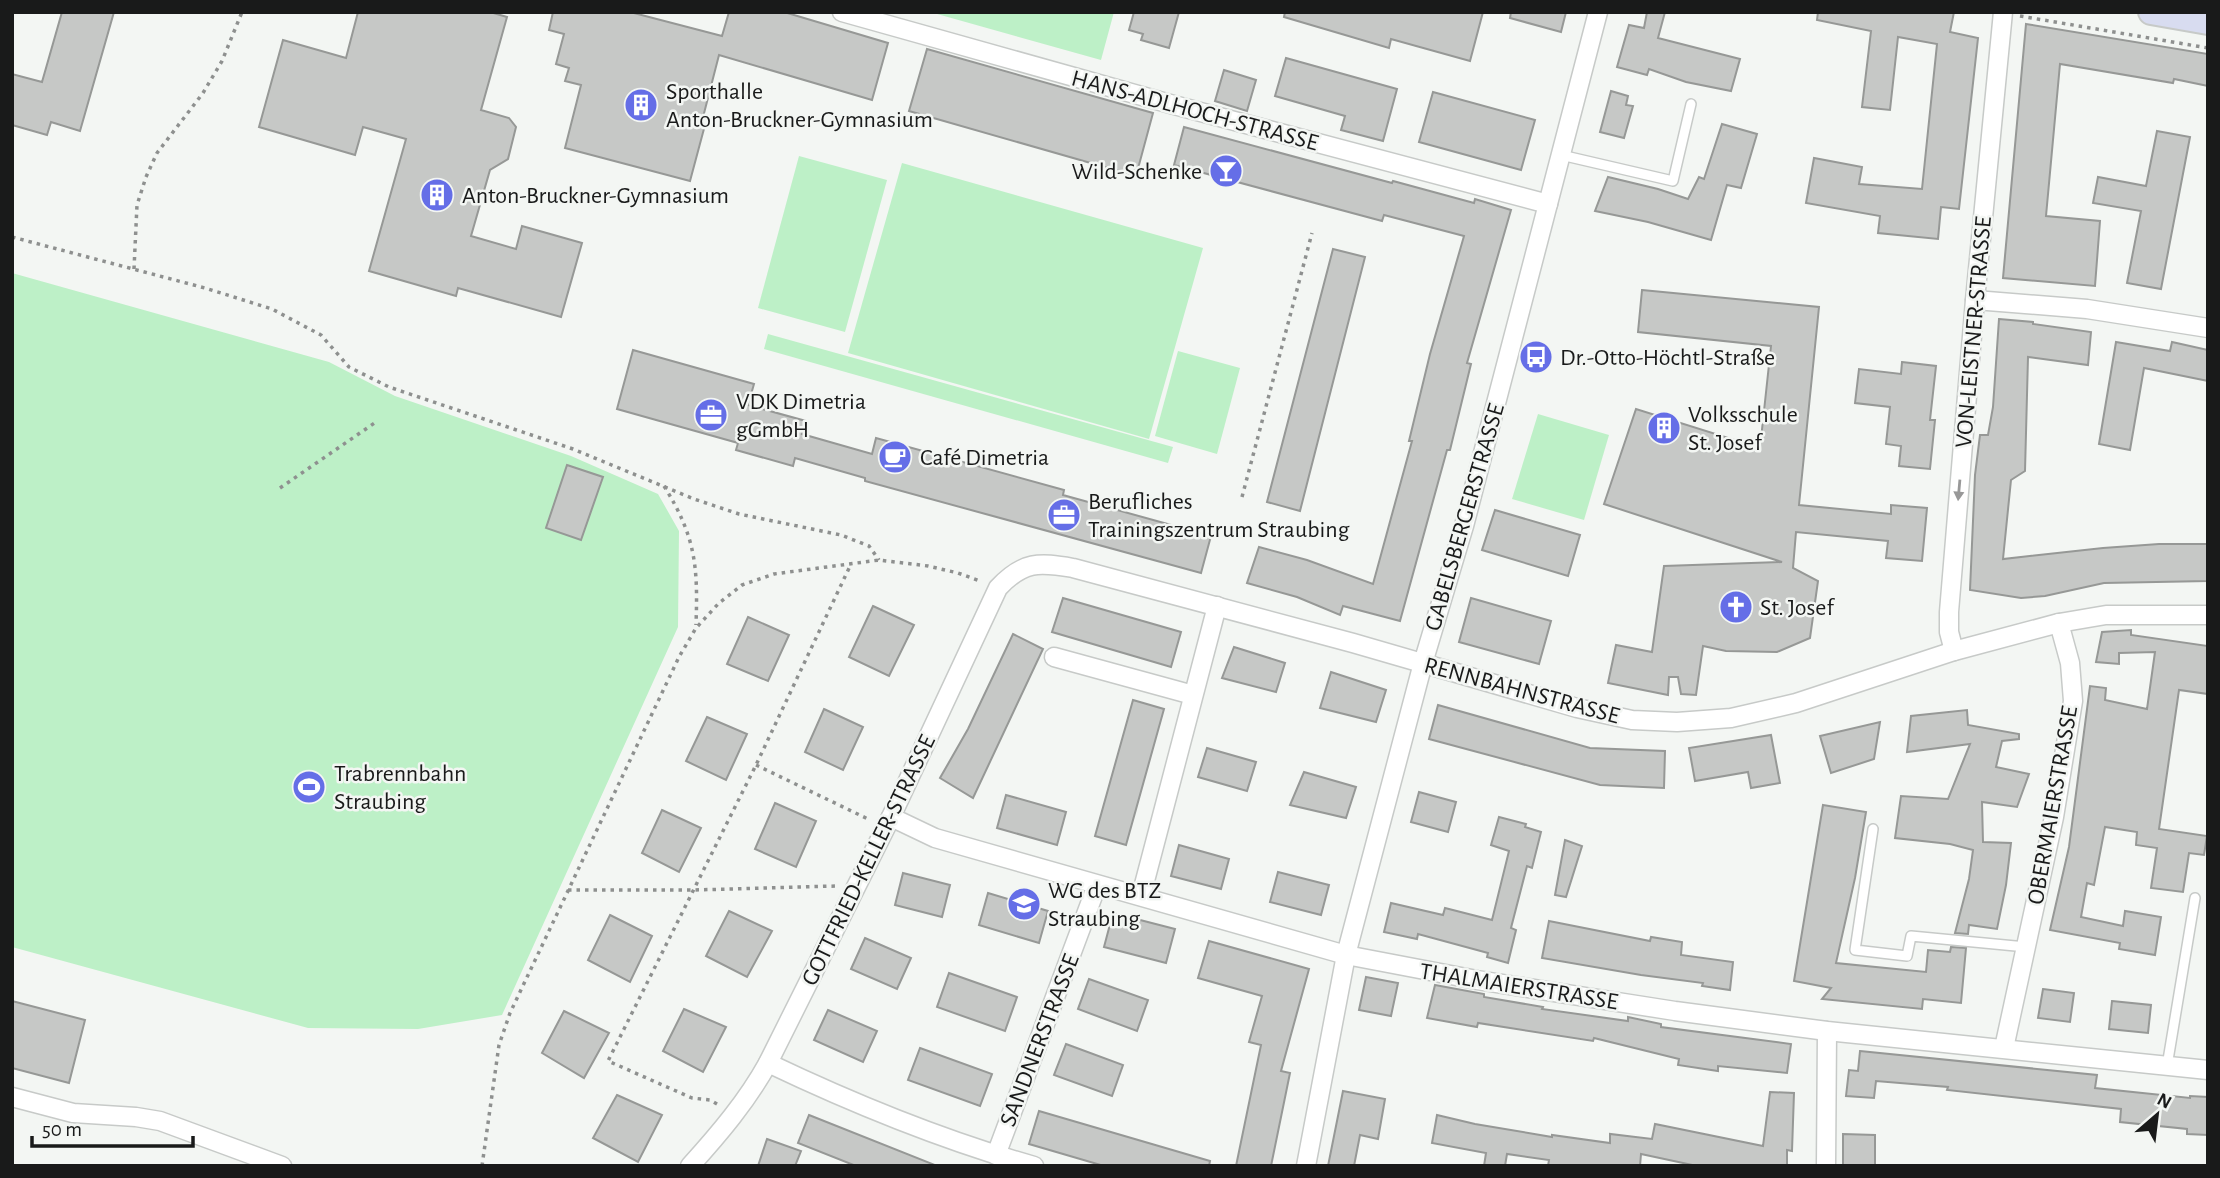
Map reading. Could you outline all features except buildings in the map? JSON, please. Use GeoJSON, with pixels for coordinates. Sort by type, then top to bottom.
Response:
{"type":"FeatureCollection","features":[{"type":"Feature","properties":{"kind":"street","name":"HANS-ADLHOCH-STRASSE"},"geometry":{"type":"LineString","coordinates":[[842,12],[1174,105],[1548,204]]}},
{"type":"Feature","properties":{"kind":"street","name":"GABELSBERGERSTRASSE"},"geometry":{"type":"LineString","coordinates":[[1306,1166],[1346,955],[1423,663],[1464,526],[1598,12]]}},
{"type":"Feature","properties":{"kind":"street"},"geometry":{"type":"LineString","coordinates":[[2151,12],[2208,22]]}},
{"type":"Feature","properties":{"kind":"street","name":"VON-LEISTNER-STRASSE"},"geometry":{"type":"LineString","coordinates":[[1954,650],[1949,632],[1949,612],[1975,300],[2003,13]]}},
{"type":"Feature","properties":{"kind":"street"},"geometry":{"type":"LineString","coordinates":[[1975,300],[2087,309],[2208,328]]}},
{"type":"Feature","properties":{"kind":"street","name":"RENNBAHNSTRASSE"},"geometry":{"type":"LineString","coordinates":[[1044,563],[1073,568],[1217,606],[1577,708],[1632,720],[1677,722],[1731,718],[1796,703],[1954,650],[2059,623],[2105,615],[2208,615]]}},
{"type":"Feature","properties":{"kind":"street","name":"GOTTFRIED-KELLER-STRASSE"},"geometry":{"type":"LineString","coordinates":[[690,1166],[753,1090],[768,1063],[888,822],[998,588],[1009,576],[1027,566],[1044,563]]}},
{"type":"Feature","properties":{"kind":"street"},"geometry":{"type":"LineString","coordinates":[[1141,896],[1217,606]]}},
{"type":"Feature","properties":{"kind":"street","name":"OBERMAIERSTRASSE"},"geometry":{"type":"LineString","coordinates":[[2004,1048],[2054,817],[2073,701],[2070,663],[2059,623]]}},
{"type":"Feature","properties":{"kind":"street"},"geometry":{"type":"LineString","coordinates":[[1054,657],[1193,695]]}},
{"type":"Feature","properties":{"kind":"street","name":"THALMAIERSTRASSE"},"geometry":{"type":"LineString","coordinates":[[888,822],[935,838],[1346,955],[1490,982],[1675,1011],[1827,1031],[2208,1070]]}},
{"type":"Feature","properties":{"kind":"street","name":"SANDNERSTRASSE"},"geometry":{"type":"LineString","coordinates":[[996,1155],[1097,885]]}},
{"type":"Feature","properties":{"kind":"street"},"geometry":{"type":"LineString","coordinates":[[1826,1166],[1827,1031]]}},
{"type":"Feature","properties":{"kind":"street"},"geometry":{"type":"LineString","coordinates":[[768,1063],[844,1099],[996,1155],[1034,1166]]}},
{"type":"Feature","properties":{"kind":"street"},"geometry":{"type":"LineString","coordinates":[[12,1097],[74,1113],[160,1121],[282,1166]]}},
{"type":"Feature","properties":{"kind":"lane"},"geometry":{"type":"LineString","coordinates":[[1561,155],[1673,181],[1691,104]]}},
{"type":"Feature","properties":{"kind":"lane"},"geometry":{"type":"LineString","coordinates":[[1872,829],[1855,950],[1907,956],[1911,936],[2026,947]]}},
{"type":"Feature","properties":{"kind":"lane"},"geometry":{"type":"LineString","coordinates":[[2167,1066],[2195,898]]}},
{"type":"Feature","properties":{"kind":"path"},"geometry":{"type":"LineString","coordinates":[[134,269],[137,205],[156,153],[203,93],[222,61],[242,12]]}},
{"type":"Feature","properties":{"kind":"path"},"geometry":{"type":"LineString","coordinates":[[2003,13],[2208,48]]}},
{"type":"Feature","properties":{"kind":"path"},"geometry":{"type":"LineString","coordinates":[[1242,497],[1312,233]]}},
{"type":"Feature","properties":{"kind":"path"},"geometry":{"type":"LineString","coordinates":[[12,237],[272,309],[321,335],[349,367],[389,387],[573,449],[738,514],[841,535],[869,547],[879,560]]}},
{"type":"Feature","properties":{"kind":"path"},"geometry":{"type":"LineString","coordinates":[[280,488],[376,422]]}},
{"type":"Feature","properties":{"kind":"path"},"geometry":{"type":"LineString","coordinates":[[664,486],[681,513],[693,546],[697,580],[696,628]]}},
{"type":"Feature","properties":{"kind":"path"},"geometry":{"type":"LineString","coordinates":[[482,1166],[499,1045],[510,1013],[679,657],[696,628],[719,603],[742,584],[774,574],[819,566],[879,560],[928,566],[958,573],[998,588]]}},
{"type":"Feature","properties":{"kind":"path"},"geometry":{"type":"LineString","coordinates":[[734,1114],[710,1100],[692,1098],[608,1061],[756,765],[851,564]]}},
{"type":"Feature","properties":{"kind":"path"},"geometry":{"type":"LineString","coordinates":[[756,765],[888,822]]}},
{"type":"Feature","properties":{"kind":"path"},"geometry":{"type":"LineString","coordinates":[[568,890],[856,886]]}},
{"type":"Feature","properties":{"kind":"green space"},"geometry":{"type":"Polygon","coordinates":[[[930,12],[1114,12],[1101,60],[930,12]]]}},
{"type":"Feature","properties":{"kind":"green space"},"geometry":{"type":"Polygon","coordinates":[[[799,156],[887,180],[845,332],[758,308],[799,156]]]}},
{"type":"Feature","properties":{"kind":"green space"},"geometry":{"type":"Polygon","coordinates":[[[902,163],[1203,248],[1149,439],[848,353],[902,163]]]}},
{"type":"Feature","properties":{"kind":"green space","name":"Trabrennbahn Straubing"},"geometry":{"type":"Polygon","coordinates":[[[12,273],[329,362],[395,396],[571,456],[658,494],[679,531],[678,627],[502,1015],[418,1029],[308,1028],[12,947],[12,273]]]}},
{"type":"Feature","properties":{"kind":"green space"},"geometry":{"type":"Polygon","coordinates":[[[768,334],[1173,447],[1168,463],[764,349],[768,334]]]}},
{"type":"Feature","properties":{"kind":"green space"},"geometry":{"type":"Polygon","coordinates":[[[1178,351],[1240,368],[1217,454],[1155,436],[1178,351]]]}},
{"type":"Feature","properties":{"kind":"green space"},"geometry":{"type":"Polygon","coordinates":[[[1538,414],[1609,435],[1584,520],[1512,499],[1538,414]]]}},
{"type":"Feature","properties":{"kind":"place","name":"Sporthalle Anton-Bruckner-Gymnasium"},"geometry":{"type":"Point","coordinates":[641,105]}},
{"type":"Feature","properties":{"kind":"place","name":"Wild-Schenke"},"geometry":{"type":"Point","coordinates":[1226,171]}},
{"type":"Feature","properties":{"kind":"place","name":"Anton-Bruckner-Gymnasium"},"geometry":{"type":"Point","coordinates":[437,195]}},
{"type":"Feature","properties":{"kind":"place","name":"Dr.-Otto-Höchtl-Straße"},"geometry":{"type":"Point","coordinates":[1536,357]}},
{"type":"Feature","properties":{"kind":"place","name":"VDK Dimetria gGmbH"},"geometry":{"type":"Point","coordinates":[711,415]}},
{"type":"Feature","properties":{"kind":"place","name":"Volksschule St. Josef"},"geometry":{"type":"Point","coordinates":[1664,428]}},
{"type":"Feature","properties":{"kind":"place","name":"Café Dimetria"},"geometry":{"type":"Point","coordinates":[895,457]}},
{"type":"Feature","properties":{"kind":"place","name":"Berufliches Trainingszentrum Straubing"},"geometry":{"type":"Point","coordinates":[1064,515]}},
{"type":"Feature","properties":{"kind":"place","name":"St. Josef"},"geometry":{"type":"Point","coordinates":[1736,607]}},
{"type":"Feature","properties":{"kind":"place","name":"Trabrennbahn Straubing"},"geometry":{"type":"Point","coordinates":[309,787]}},
{"type":"Feature","properties":{"kind":"place","name":"WG des BTZ Straubing"},"geometry":{"type":"Point","coordinates":[1024,904]}}]}
